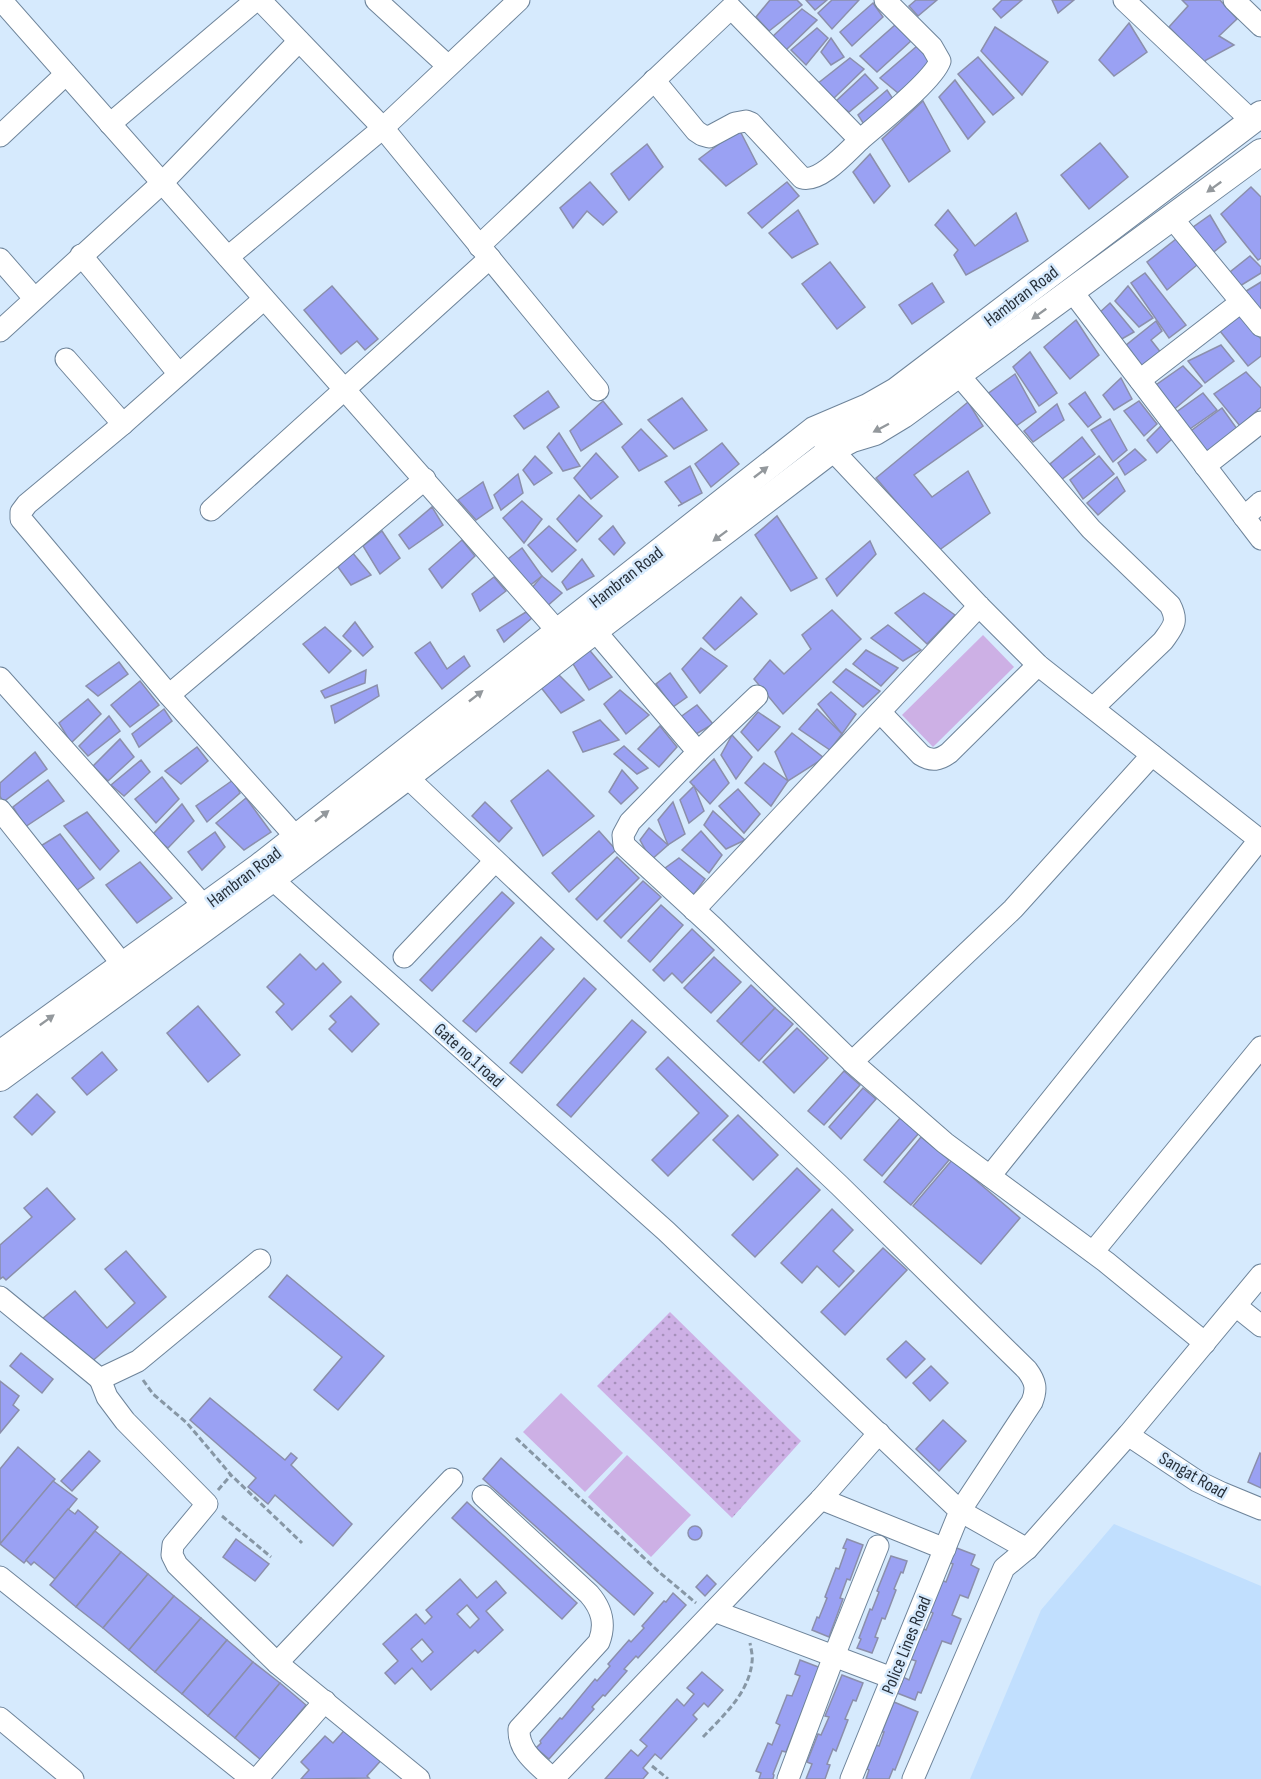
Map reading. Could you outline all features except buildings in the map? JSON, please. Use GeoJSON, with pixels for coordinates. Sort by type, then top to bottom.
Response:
{"type":"FeatureCollection","features":[{"type":"Feature","properties":{"kind":"main road","name":"Hambran Road"},"geometry":{"type":"LineString","coordinates":[[0,1054],[565,640],[814,430],[868,407],[896,391],[1257,118]]}},
{"type":"Feature","properties":{"kind":"main road","name":"Hambran Road"},"geometry":{"type":"LineString","coordinates":[[588,622],[833,449],[891,423],[1261,152]]}},
{"type":"Feature","properties":{"kind":"main road","name":"Hambran Road"},"geometry":{"type":"LineString","coordinates":[[0,1078],[407,777],[565,640]]}},
{"type":"Feature","properties":{"kind":"street"},"geometry":{"type":"LineString","coordinates":[[1,0],[565,640]]}},
{"type":"Feature","properties":{"kind":"street"},"geometry":{"type":"LineString","coordinates":[[110,124],[258,0],[383,128],[598,390]]}},
{"type":"Feature","properties":{"kind":"street"},"geometry":{"type":"LineString","coordinates":[[376,0],[448,66]]}},
{"type":"Feature","properties":{"kind":"street"},"geometry":{"type":"LineString","coordinates":[[228,257],[383,128],[519,0]]}},
{"type":"Feature","properties":{"kind":"street"},"geometry":{"type":"LineString","coordinates":[[654,80],[696,131],[702,135],[709,137],[741,122],[751,123],[802,178],[808,180],[823,173],[920,87],[938,68],[940,61],[932,47],[885,0]]}},
{"type":"Feature","properties":{"kind":"street"},"geometry":{"type":"LineString","coordinates":[[1124,0],[1257,118]]}},
{"type":"Feature","properties":{"kind":"street"},"geometry":{"type":"LineString","coordinates":[[1234,0],[1261,26]]}},
{"type":"Feature","properties":{"kind":"street"},"geometry":{"type":"LineString","coordinates":[[211,510],[344,390],[484,252],[727,4],[860,140]]}},
{"type":"Feature","properties":{"kind":"street"},"geometry":{"type":"LineString","coordinates":[[0,331],[162,183],[299,42]]}},
{"type":"Feature","properties":{"kind":"street"},"geometry":{"type":"LineString","coordinates":[[0,136],[66,74]]}},
{"type":"Feature","properties":{"kind":"street"},"geometry":{"type":"LineString","coordinates":[[1172,218],[1261,326]]}},
{"type":"Feature","properties":{"kind":"street"},"geometry":{"type":"LineString","coordinates":[[81,255],[179,374]]}},
{"type":"Feature","properties":{"kind":"street"},"geometry":{"type":"LineString","coordinates":[[0,260],[34,298]]}},
{"type":"Feature","properties":{"kind":"street"},"geometry":{"type":"LineString","coordinates":[[1071,290],[1261,539]]}},
{"type":"Feature","properties":{"kind":"street"},"geometry":{"type":"LineString","coordinates":[[264,299],[123,424],[27,504],[21,512],[21,519],[169,695],[296,837]]}},
{"type":"Feature","properties":{"kind":"street"},"geometry":{"type":"LineString","coordinates":[[1140,380],[1241,302]]}},
{"type":"Feature","properties":{"kind":"street"},"geometry":{"type":"LineString","coordinates":[[66,359],[123,424]]}},
{"type":"Feature","properties":{"kind":"street"},"geometry":{"type":"LineString","coordinates":[[957,374],[1091,529],[1170,605],[1175,616],[1171,629],[1162,641],[1093,708]]}},
{"type":"Feature","properties":{"kind":"street"},"geometry":{"type":"LineString","coordinates":[[1205,466],[1261,422]]}},
{"type":"Feature","properties":{"kind":"street"},"geometry":{"type":"LineString","coordinates":[[814,430],[979,606],[1038,664],[1260,840],[990,1176]]}},
{"type":"Feature","properties":{"kind":"street"},"geometry":{"type":"LineString","coordinates":[[169,695],[424,479]]}},
{"type":"Feature","properties":{"kind":"street"},"geometry":{"type":"LineString","coordinates":[[1244,517],[1261,502]]}},
{"type":"Feature","properties":{"kind":"street"},"geometry":{"type":"LineString","coordinates":[[694,910],[979,606]]}},
{"type":"Feature","properties":{"kind":"street"},"geometry":{"type":"LineString","coordinates":[[588,622],[698,752]]}},
{"type":"Feature","properties":{"kind":"street"},"geometry":{"type":"LineString","coordinates":[[880,712],[921,755],[928,760],[939,759],[949,753],[1038,664]]}},
{"type":"Feature","properties":{"kind":"street"},"geometry":{"type":"LineString","coordinates":[[0,678],[204,906]]}},
{"type":"Feature","properties":{"kind":"street"},"geometry":{"type":"LineString","coordinates":[[757,696],[630,822],[622,838],[624,845],[852,1062],[945,1143],[1093,1252],[1205,1343]]}},
{"type":"Feature","properties":{"kind":"street"},"geometry":{"type":"LineString","coordinates":[[852,1062],[1013,909],[1152,755]]}},
{"type":"Feature","properties":{"kind":"street","name":"Police Lines Road"},"geometry":{"type":"LineString","coordinates":[[407,777],[839,1185],[994,1336],[1034,1379],[1037,1390],[1029,1409],[960,1511],[851,1779]]}},
{"type":"Feature","properties":{"kind":"street"},"geometry":{"type":"LineString","coordinates":[[0,810],[123,965]]}},
{"type":"Feature","properties":{"kind":"street"},"geometry":{"type":"LineString","coordinates":[[404,957],[495,861]]}},
{"type":"Feature","properties":{"kind":"street","name":"Gate no.1 road"},"geometry":{"type":"LineString","coordinates":[[272,879],[666,1231],[960,1511],[1027,1549]]}},
{"type":"Feature","properties":{"kind":"street"},"geometry":{"type":"LineString","coordinates":[[1093,1252],[1261,1047]]}},
{"type":"Feature","properties":{"kind":"street"},"geometry":{"type":"LineString","coordinates":[[100,1379],[138,1361],[260,1260]]}},
{"type":"Feature","properties":{"kind":"street"},"geometry":{"type":"LineString","coordinates":[[913,1779],[1004,1568],[1027,1549],[1128,1435],[1261,1275]]}},
{"type":"Feature","properties":{"kind":"street"},"geometry":{"type":"LineString","coordinates":[[0,1297],[100,1379],[107,1397],[125,1421],[207,1504],[173,1545],[172,1555],[177,1566],[277,1663],[419,1779]]}},
{"type":"Feature","properties":{"kind":"street"},"geometry":{"type":"LineString","coordinates":[[1236,1306],[1261,1326]]}},
{"type":"Feature","properties":{"kind":"street"},"geometry":{"type":"LineString","coordinates":[[483,1496],[589,1594],[597,1604],[603,1621],[603,1631],[599,1642],[519,1729],[523,1750],[553,1779],[821,1499],[879,1433]]}},
{"type":"Feature","properties":{"kind":"street","name":"Sangat Road"},"geometry":{"type":"LineString","coordinates":[[1128,1435],[1197,1481],[1261,1509]]}},
{"type":"Feature","properties":{"kind":"street"},"geometry":{"type":"LineString","coordinates":[[277,1663],[452,1479]]}},
{"type":"Feature","properties":{"kind":"street"},"geometry":{"type":"LineString","coordinates":[[821,1499],[945,1549]]}},
{"type":"Feature","properties":{"kind":"street"},"geometry":{"type":"LineString","coordinates":[[788,1779],[878,1545]]}},
{"type":"Feature","properties":{"kind":"street"},"geometry":{"type":"LineString","coordinates":[[0,1577],[252,1779]]}},
{"type":"Feature","properties":{"kind":"street"},"geometry":{"type":"LineString","coordinates":[[714,1611],[892,1678]]}},
{"type":"Feature","properties":{"kind":"street"},"geometry":{"type":"LineString","coordinates":[[256,1779],[325,1701]]}},
{"type":"Feature","properties":{"kind":"street"},"geometry":{"type":"LineString","coordinates":[[0,1718],[73,1779]]}},
{"type":"Feature","properties":{"kind":"path"},"geometry":{"type":"LineString","coordinates":[[138,1361],[142,1378],[153,1394],[187,1423],[231,1475],[302,1543]]}},
{"type":"Feature","properties":{"kind":"path"},"geometry":{"type":"LineString","coordinates":[[516,1438],[659,1572],[697,1603],[714,1611]]}},
{"type":"Feature","properties":{"kind":"path"},"geometry":{"type":"LineString","coordinates":[[207,1504],[271,1557]]}},
{"type":"Feature","properties":{"kind":"path"},"geometry":{"type":"LineString","coordinates":[[703,1737],[734,1704],[747,1680],[753,1661],[747,1623]]}},
{"type":"Feature","properties":{"kind":"path"},"geometry":{"type":"LineString","coordinates":[[652,1766],[668,1779]]}},
{"type":"Feature","properties":{"kind":"shaded area"},"geometry":{"type":"Polygon","coordinates":[[[983,635],[1014,667],[933,747],[902,715],[983,635]]]}},
{"type":"Feature","properties":{"kind":"shaded area"},"geometry":{"type":"Polygon","coordinates":[[[670,1312],[801,1441],[732,1518],[597,1386],[670,1312]]]}},
{"type":"Feature","properties":{"kind":"shaded area"},"geometry":{"type":"Polygon","coordinates":[[[561,1393],[623,1453],[585,1492],[523,1432],[561,1393]]]}},
{"type":"Feature","properties":{"kind":"shaded area"},"geometry":{"type":"Polygon","coordinates":[[[627,1455],[691,1515],[651,1557],[588,1497],[627,1455]]]}},
{"type":"Feature","properties":{"kind":"shaded area"},"geometry":{"type":"Polygon","coordinates":[[[1114,1524],[1261,1586],[1261,1779],[970,1779],[1041,1610],[1114,1524]]]}}]}
